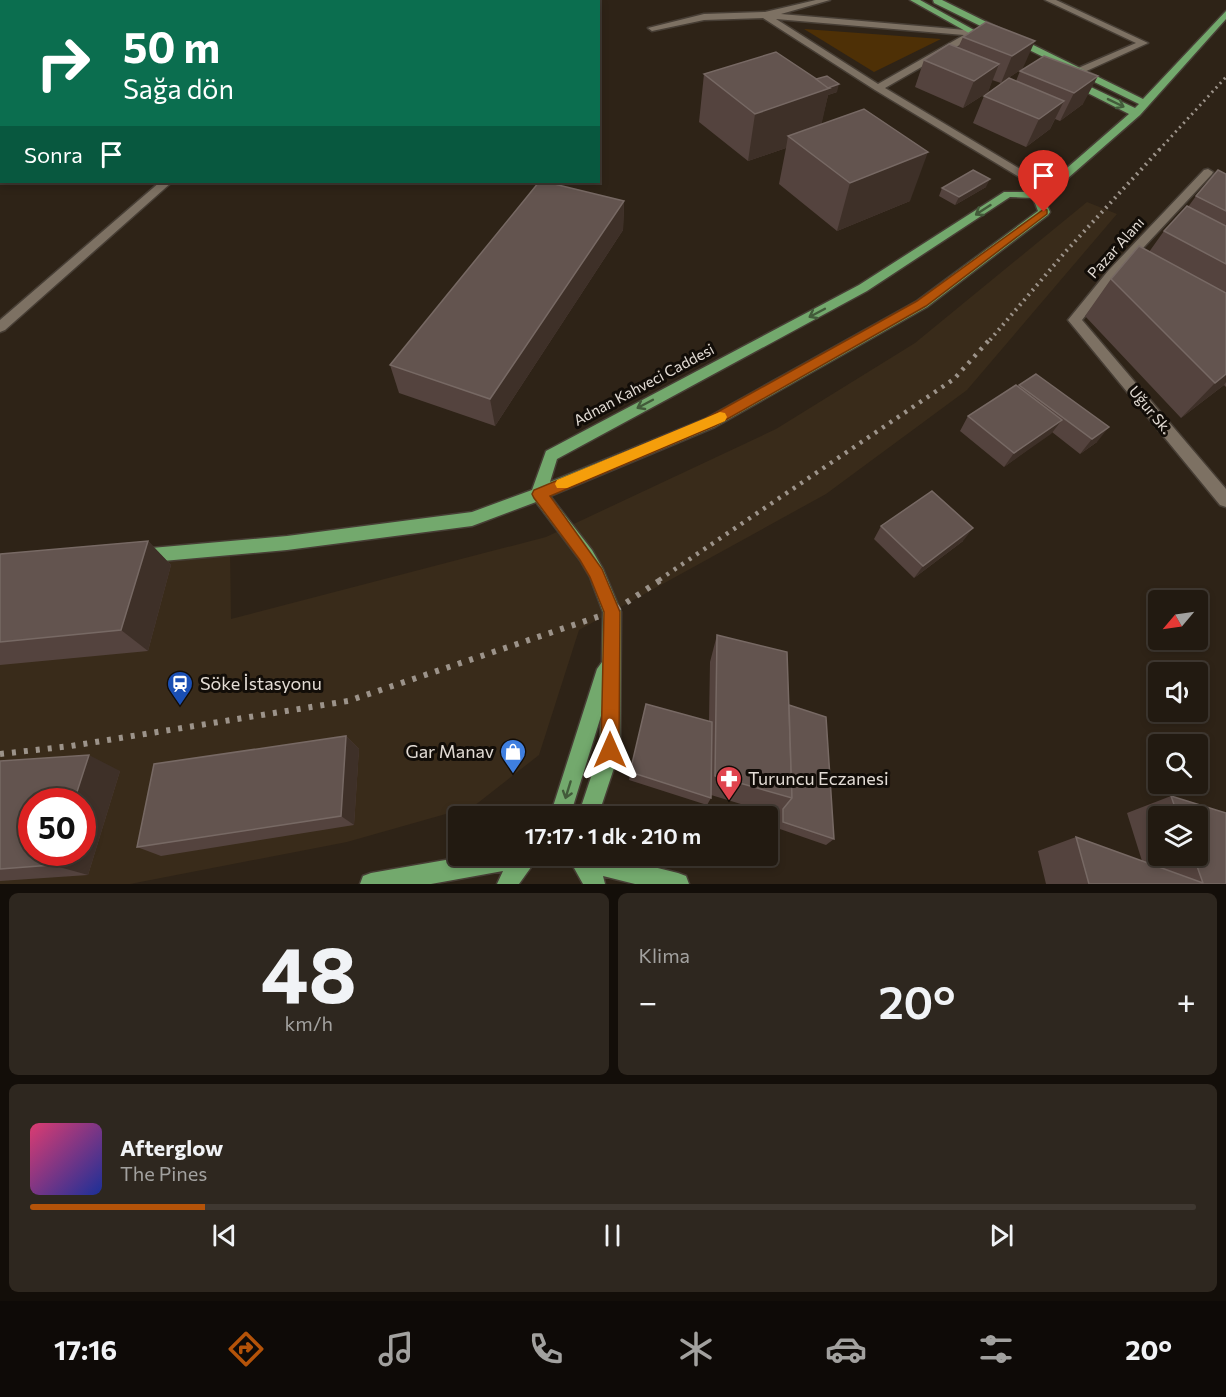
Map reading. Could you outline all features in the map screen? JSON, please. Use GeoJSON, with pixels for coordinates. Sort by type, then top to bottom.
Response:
{"type":"FeatureCollection","features":[{"type":"Feature","properties":{"kind":"main road"},"geometry":{"type":"LineString","coordinates":[[914,0],[995,43]]}},
{"type":"Feature","properties":{"kind":"main road"},"geometry":{"type":"LineString","coordinates":[[934,0],[1144,103]]}},
{"type":"Feature","properties":{"kind":"main road"},"geometry":{"type":"LineString","coordinates":[[126,557],[287,543],[472,519],[540,494],[710,423],[922,304],[1044,212],[1042,192],[1136,113],[1226,14]]}},
{"type":"Feature","properties":{"kind":"main road"},"geometry":{"type":"LineString","coordinates":[[1065,78],[1136,113]]}},
{"type":"Feature","properties":{"kind":"main road","name":"Adnan Kahveci Caddesi"},"geometry":{"type":"LineString","coordinates":[[540,494],[551,455],[863,288],[1008,194],[1042,192]]}},
{"type":"Feature","properties":{"kind":"main road"},"geometry":{"type":"LineString","coordinates":[[540,494],[597,574],[612,612],[610,750],[591,806]]}},
{"type":"Feature","properties":{"kind":"main road"},"geometry":{"type":"LineString","coordinates":[[563,806],[610,654]]}},
{"type":"Feature","properties":{"kind":"main road"},"geometry":{"type":"LineString","coordinates":[[371,884],[473,866]]}},
{"type":"Feature","properties":{"kind":"main road"},"geometry":{"type":"LineString","coordinates":[[508,884],[517,866]]}},
{"type":"Feature","properties":{"kind":"main road"},"geometry":{"type":"LineString","coordinates":[[585,866],[592,875],[594,884]]}},
{"type":"Feature","properties":{"kind":"main road"},"geometry":{"type":"LineString","coordinates":[[613,866],[678,884]]}},
{"type":"Feature","properties":{"kind":"street"},"geometry":{"type":"LineString","coordinates":[[765,15],[826,0]]}},
{"type":"Feature","properties":{"kind":"street"},"geometry":{"type":"LineString","coordinates":[[1049,0],[1143,43],[1079,71]]}},
{"type":"Feature","properties":{"kind":"street"},"geometry":{"type":"LineString","coordinates":[[765,15],[1042,192]]}},
{"type":"Feature","properties":{"kind":"street"},"geometry":{"type":"LineString","coordinates":[[652,28],[704,17],[765,15],[974,33]]}},
{"type":"Feature","properties":{"kind":"street"},"geometry":{"type":"LineString","coordinates":[[878,88],[974,33]]}},
{"type":"Feature","properties":{"kind":"street","name":"Pazar Alanı"},"geometry":{"type":"LineString","coordinates":[[1075,321],[1189,202],[1208,172]]}},
{"type":"Feature","properties":{"kind":"street"},"geometry":{"type":"LineString","coordinates":[[0,327],[165,183]]}},
{"type":"Feature","properties":{"kind":"street","name":"Uğur Sk."},"geometry":{"type":"LineString","coordinates":[[1075,321],[1226,501]]}},
{"type":"Feature","properties":{"kind":"shaded area"},"geometry":{"type":"Polygon","coordinates":[[[804,29],[941,39],[874,72],[804,29]]]}},
{"type":"Feature","properties":{"kind":"shaded area"},"geometry":{"type":"Polygon","coordinates":[[[1087,202],[1117,214],[967,390],[826,494],[579,630],[539,755],[474,806],[448,806],[448,813],[347,842],[130,884],[0,884],[0,571],[230,548],[231,619],[546,537],[776,429],[915,343],[1087,202]]]}},
{"type":"Feature","properties":{"kind":"building"},"geometry":{"type":"Polygon","coordinates":[[[986,22],[1035,41],[1012,56],[963,37],[986,22]]]}},
{"type":"Feature","properties":{"kind":"building"},"geometry":{"type":"Polygon","coordinates":[[[949,44],[999,64],[974,81],[924,60],[949,44]]]}},
{"type":"Feature","properties":{"kind":"building"},"geometry":{"type":"Polygon","coordinates":[[[776,52],[830,88],[755,114],[704,74],[776,52]]]}},
{"type":"Feature","properties":{"kind":"building"},"geometry":{"type":"Polygon","coordinates":[[[1044,56],[1098,76],[1074,93],[1020,71],[1044,56]]]}},
{"type":"Feature","properties":{"kind":"building"},"geometry":{"type":"Polygon","coordinates":[[[827,76],[839,84],[828,88],[816,79],[827,76]]]}},
{"type":"Feature","properties":{"kind":"building"},"geometry":{"type":"Polygon","coordinates":[[[1009,78],[1064,101],[1039,119],[984,96],[1009,78]]]}},
{"type":"Feature","properties":{"kind":"building"},"geometry":{"type":"Polygon","coordinates":[[[864,109],[928,152],[850,183],[788,136],[864,109]]]}},
{"type":"Feature","properties":{"kind":"building"},"geometry":{"type":"Polygon","coordinates":[[[973,170],[990,179],[959,197],[942,188],[973,170]]]}},
{"type":"Feature","properties":{"kind":"building"},"geometry":{"type":"Polygon","coordinates":[[[1218,170],[1226,174],[1226,211],[1196,196],[1218,170]]]}},
{"type":"Feature","properties":{"kind":"building"},"geometry":{"type":"Polygon","coordinates":[[[538,183],[550,183],[624,201],[490,399],[390,365],[538,183]]]}},
{"type":"Feature","properties":{"kind":"building"},"geometry":{"type":"Polygon","coordinates":[[[1187,206],[1226,226],[1226,264],[1164,231],[1187,206]]]}},
{"type":"Feature","properties":{"kind":"building"},"geometry":{"type":"Polygon","coordinates":[[[1139,246],[1226,293],[1226,374],[1215,383],[1111,279],[1139,246]]]}},
{"type":"Feature","properties":{"kind":"building"},"geometry":{"type":"Polygon","coordinates":[[[1036,374],[1109,427],[1092,439],[1019,385],[1036,374]]]}},
{"type":"Feature","properties":{"kind":"building"},"geometry":{"type":"Polygon","coordinates":[[[1016,385],[1062,420],[1014,453],[968,416],[1016,385]]]}},
{"type":"Feature","properties":{"kind":"building"},"geometry":{"type":"Polygon","coordinates":[[[932,491],[973,528],[923,566],[881,526],[932,491]]]}},
{"type":"Feature","properties":{"kind":"building"},"geometry":{"type":"Polygon","coordinates":[[[148,541],[121,630],[0,642],[0,554],[148,541]]]}},
{"type":"Feature","properties":{"kind":"building"},"geometry":{"type":"Polygon","coordinates":[[[717,635],[787,652],[792,798],[715,776],[717,635]]]}},
{"type":"Feature","properties":{"kind":"building"},"geometry":{"type":"Polygon","coordinates":[[[646,704],[712,722],[711,798],[630,772],[646,704]]]}},
{"type":"Feature","properties":{"kind":"building"},"geometry":{"type":"Polygon","coordinates":[[[789,705],[826,717],[834,839],[783,822],[783,809],[792,798],[789,705]]]}},
{"type":"Feature","properties":{"kind":"building"},"geometry":{"type":"Polygon","coordinates":[[[346,736],[341,816],[137,847],[154,764],[346,736]]]}},
{"type":"Feature","properties":{"kind":"building"},"geometry":{"type":"Polygon","coordinates":[[[89,755],[78,788],[18,788],[18,866],[39,866],[0,869],[0,761],[89,755]]]}},
{"type":"Feature","properties":{"kind":"building"},"geometry":{"type":"Polygon","coordinates":[[[1171,796],[1203,806],[1174,806],[1171,796]]]}},
{"type":"Feature","properties":{"kind":"building"},"geometry":{"type":"Polygon","coordinates":[[[1208,807],[1226,813],[1226,884],[1089,884],[1076,837],[1148,863],[1148,866],[1156,866],[1203,883],[1197,866],[1208,866],[1208,807]]]}},
{"type":"Feature","properties":{"kind":"railway"},"geometry":{"type":"LineString","coordinates":[[1159,150],[1226,77]]}},
{"type":"Feature","properties":{"kind":"railway"},"geometry":{"type":"LineString","coordinates":[[990,340],[1067,250],[1160,149]]}},
{"type":"Feature","properties":{"kind":"railway"},"geometry":{"type":"LineString","coordinates":[[659,580],[954,379],[991,338]]}},
{"type":"Feature","properties":{"kind":"railway"},"geometry":{"type":"LineString","coordinates":[[0,754],[71,746],[348,701],[612,612],[662,579]]}},
{"type":"Feature","properties":{"kind":"slow traffic"},"geometry":{"type":"LineString","coordinates":[[562,484],[720,417]]}},
{"type":"Feature","properties":{"kind":"place","name":"Söke İstasyonu"},"geometry":{"type":"Point","coordinates":[180,707]}},
{"type":"Feature","properties":{"kind":"place","name":"Gar Manav"},"geometry":{"type":"Point","coordinates":[513,775]}},
{"type":"Feature","properties":{"kind":"place","name":"Turuncu Eczanesi"},"geometry":{"type":"Point","coordinates":[729,802]}},
{"type":"Feature","properties":{"kind":"route"},"geometry":{"type":"LineString","coordinates":[[610,750],[612,612],[597,574],[586,555],[540,494],[710,423],[922,304],[1044,212]]}}]}
